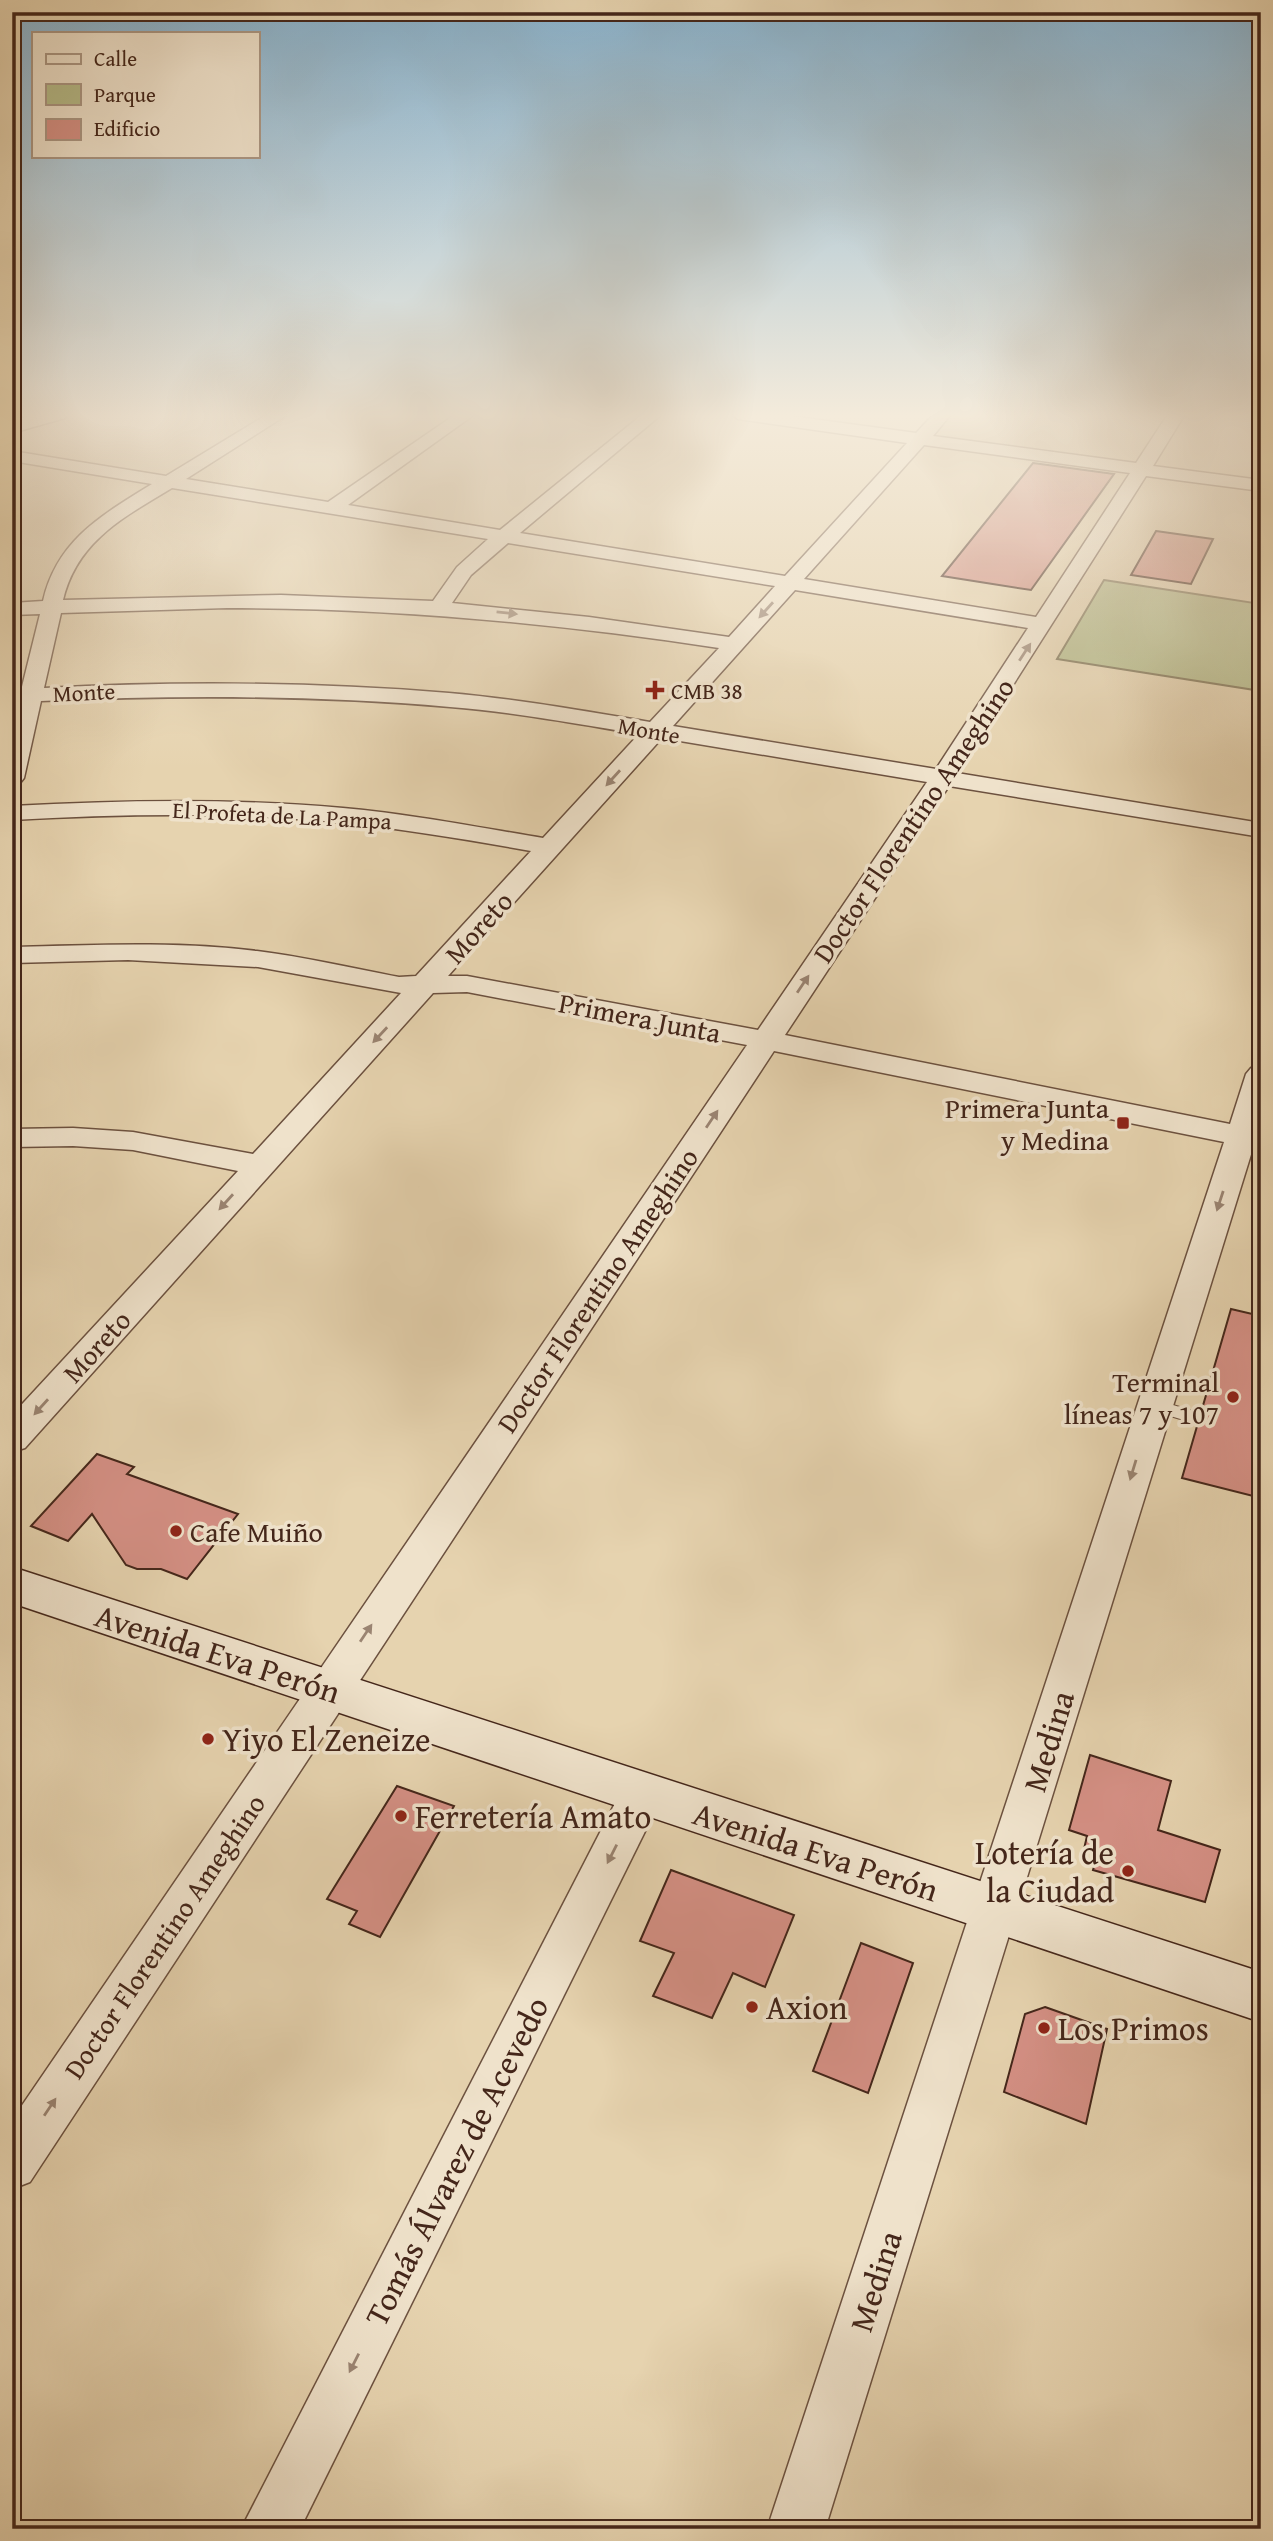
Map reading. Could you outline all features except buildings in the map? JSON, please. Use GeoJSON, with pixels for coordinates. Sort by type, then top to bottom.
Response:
{"type":"FeatureCollection","features":[{"type":"Feature","properties":{"kind":"main road","name":"Avenida Eva Perón"},"geometry":{"type":"LineString","coordinates":[[12,1584],[1261,1997]]}},
{"type":"Feature","properties":{"kind":"street"},"geometry":{"type":"LineString","coordinates":[[12,778],[51,607],[63,568],[78,546],[94,533]]}},
{"type":"Feature","properties":{"kind":"street"},"geometry":{"type":"LineString","coordinates":[[483,533],[1043,624]]}},
{"type":"Feature","properties":{"kind":"street"},"geometry":{"type":"LineString","coordinates":[[439,607],[464,571],[508,533]]}},
{"type":"Feature","properties":{"kind":"street","name":"Moreto"},"geometry":{"type":"LineString","coordinates":[[12,1439],[836,533]]}},
{"type":"Feature","properties":{"kind":"street","name":"Doctor Florentino Ameghino"},"geometry":{"type":"LineString","coordinates":[[12,2164],[942,779],[1101,533]]}},
{"type":"Feature","properties":{"kind":"street"},"geometry":{"type":"LineString","coordinates":[[12,609],[240,601],[439,607],[583,621],[736,644]]}},
{"type":"Feature","properties":{"kind":"street","name":"Monte"},"geometry":{"type":"LineString","coordinates":[[31,695],[195,689],[377,694],[526,709],[1261,830]]}},
{"type":"Feature","properties":{"kind":"street","name":"El Profeta de La Pampa"},"geometry":{"type":"LineString","coordinates":[[12,813],[164,807],[288,811],[420,824],[550,847]]}},
{"type":"Feature","properties":{"kind":"street","name":"Primera Junta"},"geometry":{"type":"LineString","coordinates":[[12,955],[128,952],[203,955],[272,961],[399,985],[467,984],[765,1040],[1251,1138]]}},
{"type":"Feature","properties":{"kind":"street","name":"Medina"},"geometry":{"type":"LineString","coordinates":[[796,2529],[994,1910],[1170,1410],[1251,1138],[1261,1074]]}},
{"type":"Feature","properties":{"kind":"street"},"geometry":{"type":"LineString","coordinates":[[12,1138],[73,1136],[133,1141],[259,1165]]}},
{"type":"Feature","properties":{"kind":"street","name":"Tomás Álvarez de Acevedo"},"geometry":{"type":"LineString","coordinates":[[270,2529],[642,1793]]}},
{"type":"Feature","properties":{"kind":"green space"},"geometry":{"type":"Polygon","coordinates":[[[1104,580],[1261,604],[1261,691],[1057,659],[1104,580]]]}},
{"type":"Feature","properties":{"kind":"place","name":"CMB 38"},"geometry":{"type":"Point","coordinates":[655,690]}},
{"type":"Feature","properties":{"kind":"place","name":"Primera Junta y Medina"},"geometry":{"type":"Point","coordinates":[1123,1123]}},
{"type":"Feature","properties":{"kind":"place","name":"Terminal líneas 7 y 107"},"geometry":{"type":"Point","coordinates":[1233,1397]}},
{"type":"Feature","properties":{"kind":"place","name":"Cafe Muiño"},"geometry":{"type":"Point","coordinates":[176,1531]}},
{"type":"Feature","properties":{"kind":"place","name":"Yiyo El Zeneize"},"geometry":{"type":"Point","coordinates":[208,1739]}},
{"type":"Feature","properties":{"kind":"place","name":"Ferretería Amato"},"geometry":{"type":"Point","coordinates":[401,1816]}},
{"type":"Feature","properties":{"kind":"place","name":"Lotería de la Ciudad"},"geometry":{"type":"Point","coordinates":[1128,1871]}},
{"type":"Feature","properties":{"kind":"place","name":"Axion"},"geometry":{"type":"Point","coordinates":[752,2007]}},
{"type":"Feature","properties":{"kind":"place","name":"Los Primos"},"geometry":{"type":"Point","coordinates":[1044,2028]}}]}
